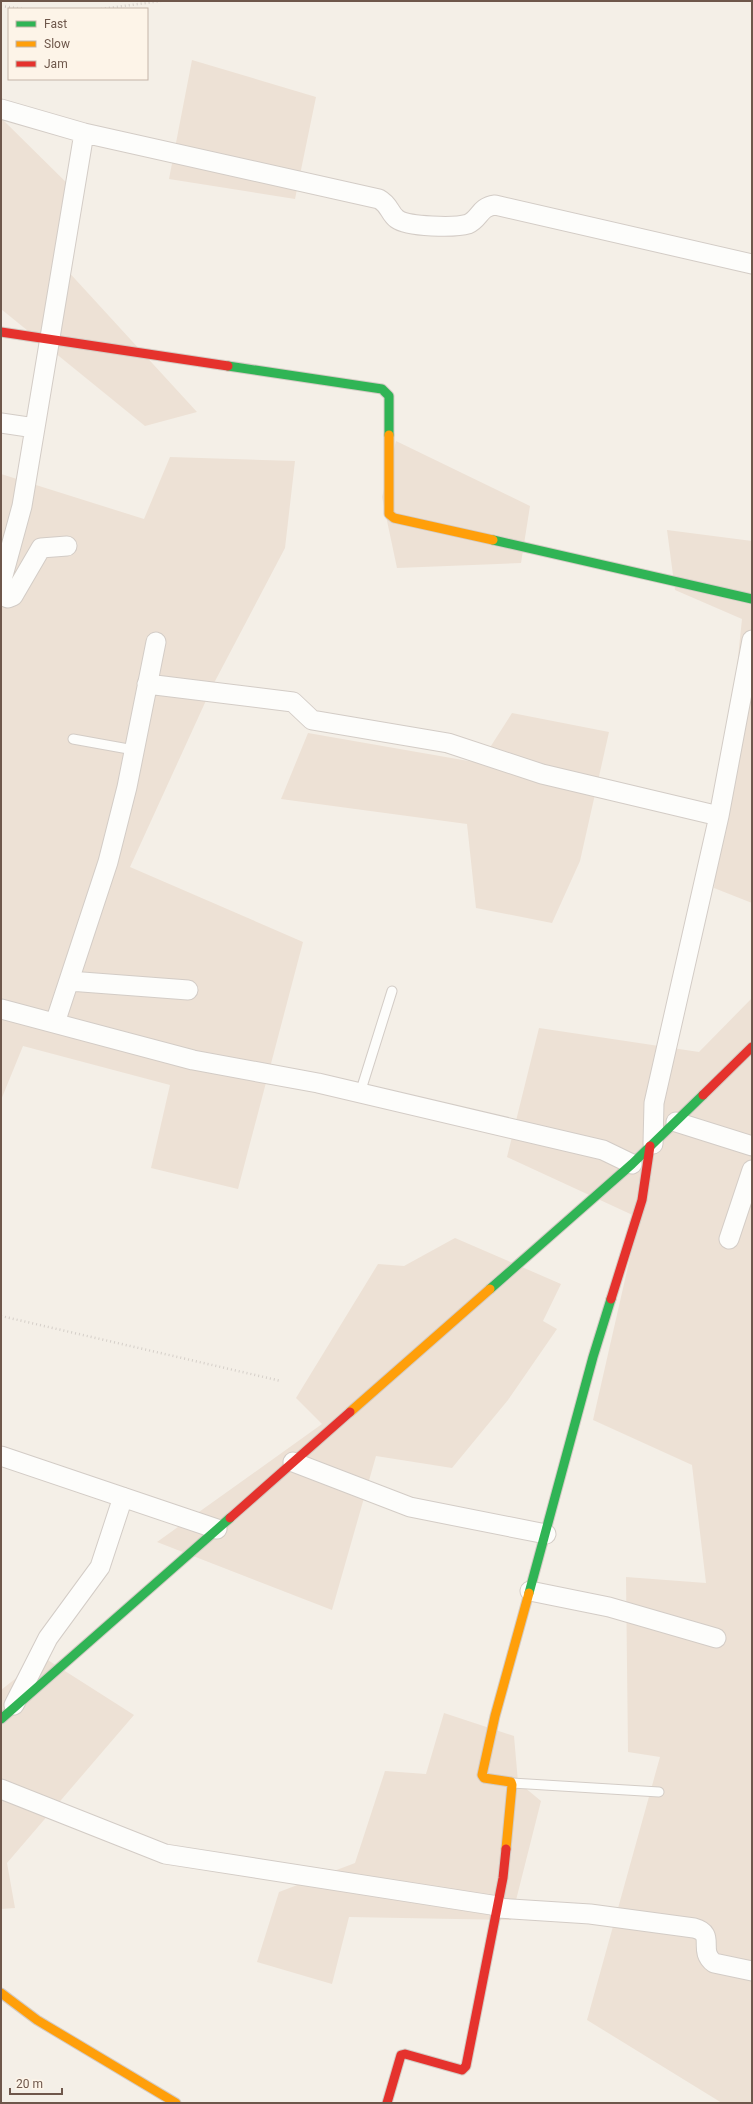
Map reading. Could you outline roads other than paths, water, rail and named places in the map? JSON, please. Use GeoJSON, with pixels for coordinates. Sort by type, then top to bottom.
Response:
{"type":"FeatureCollection","features":[{"type":"Feature","properties":{"kind":"street"},"geometry":{"type":"LineString","coordinates":[[1,109],[84,133],[379,199],[389,206],[395,218],[407,224],[461,225],[474,220],[484,208],[495,205],[752,264]]}},
{"type":"Feature","properties":{"kind":"street"},"geometry":{"type":"LineString","coordinates":[[1,583],[22,506],[84,133]]}},
{"type":"Feature","properties":{"kind":"street"},"geometry":{"type":"LineString","coordinates":[[1,332],[382,389],[389,396],[389,514],[394,518],[577,558],[752,599]]}},
{"type":"Feature","properties":{"kind":"street"},"geometry":{"type":"LineString","coordinates":[[1,423],[35,428]]}},
{"type":"Feature","properties":{"kind":"street"},"geometry":{"type":"LineString","coordinates":[[1,595],[8,598],[13,596],[41,548],[66,546]]}},
{"type":"Feature","properties":{"kind":"street"},"geometry":{"type":"LineString","coordinates":[[387,2103],[401,2055],[405,2054],[462,2070],[466,2066],[503,1878],[512,1784],[484,1778],[482,1775],[495,1716],[546,1534],[593,1356],[642,1200],[652,1145],[654,1103],[719,816],[752,640]]}},
{"type":"Feature","properties":{"kind":"street"},"geometry":{"type":"LineString","coordinates":[[55,1023],[108,862],[134,750],[156,642]]}},
{"type":"Feature","properties":{"kind":"street"},"geometry":{"type":"LineString","coordinates":[[147,684],[293,702],[312,720],[448,743],[542,774],[719,816]]}},
{"type":"Feature","properties":{"kind":"street"},"geometry":{"type":"LineString","coordinates":[[69,981],[188,990]]}},
{"type":"Feature","properties":{"kind":"street"},"geometry":{"type":"LineString","coordinates":[[1,1009],[193,1060],[360,1093],[603,1150],[632,1164]]}},
{"type":"Feature","properties":{"kind":"street"},"geometry":{"type":"LineString","coordinates":[[6,1714],[632,1164],[752,1047]]}},
{"type":"Feature","properties":{"kind":"street"},"geometry":{"type":"LineString","coordinates":[[676,1122],[752,1146]]}},
{"type":"Feature","properties":{"kind":"street"},"geometry":{"type":"LineString","coordinates":[[729,1239],[752,1170]]}},
{"type":"Feature","properties":{"kind":"street"},"geometry":{"type":"LineString","coordinates":[[1,1456],[217,1529]]}},
{"type":"Feature","properties":{"kind":"street"},"geometry":{"type":"LineString","coordinates":[[292,1462],[410,1507],[546,1534]]}},
{"type":"Feature","properties":{"kind":"street"},"geometry":{"type":"LineString","coordinates":[[6,1714],[48,1638],[100,1567],[122,1497]]}},
{"type":"Feature","properties":{"kind":"street"},"geometry":{"type":"LineString","coordinates":[[530,1591],[609,1607],[716,1638]]}},
{"type":"Feature","properties":{"kind":"street"},"geometry":{"type":"LineString","coordinates":[[1,1789],[165,1854],[497,1907],[590,1914],[703,1930],[706,1934],[707,1953],[709,1959],[714,1963],[752,1972]]}},
{"type":"Feature","properties":{"kind":"street"},"geometry":{"type":"LineString","coordinates":[[1,1994],[37,2020],[176,2103]]}},
{"type":"Feature","properties":{"kind":"lane"},"geometry":{"type":"LineString","coordinates":[[73,739],[134,750]]}},
{"type":"Feature","properties":{"kind":"lane"},"geometry":{"type":"LineString","coordinates":[[360,1093],[392,991]]}},
{"type":"Feature","properties":{"kind":"lane"},"geometry":{"type":"LineString","coordinates":[[512,1784],[659,1792]]}}]}
